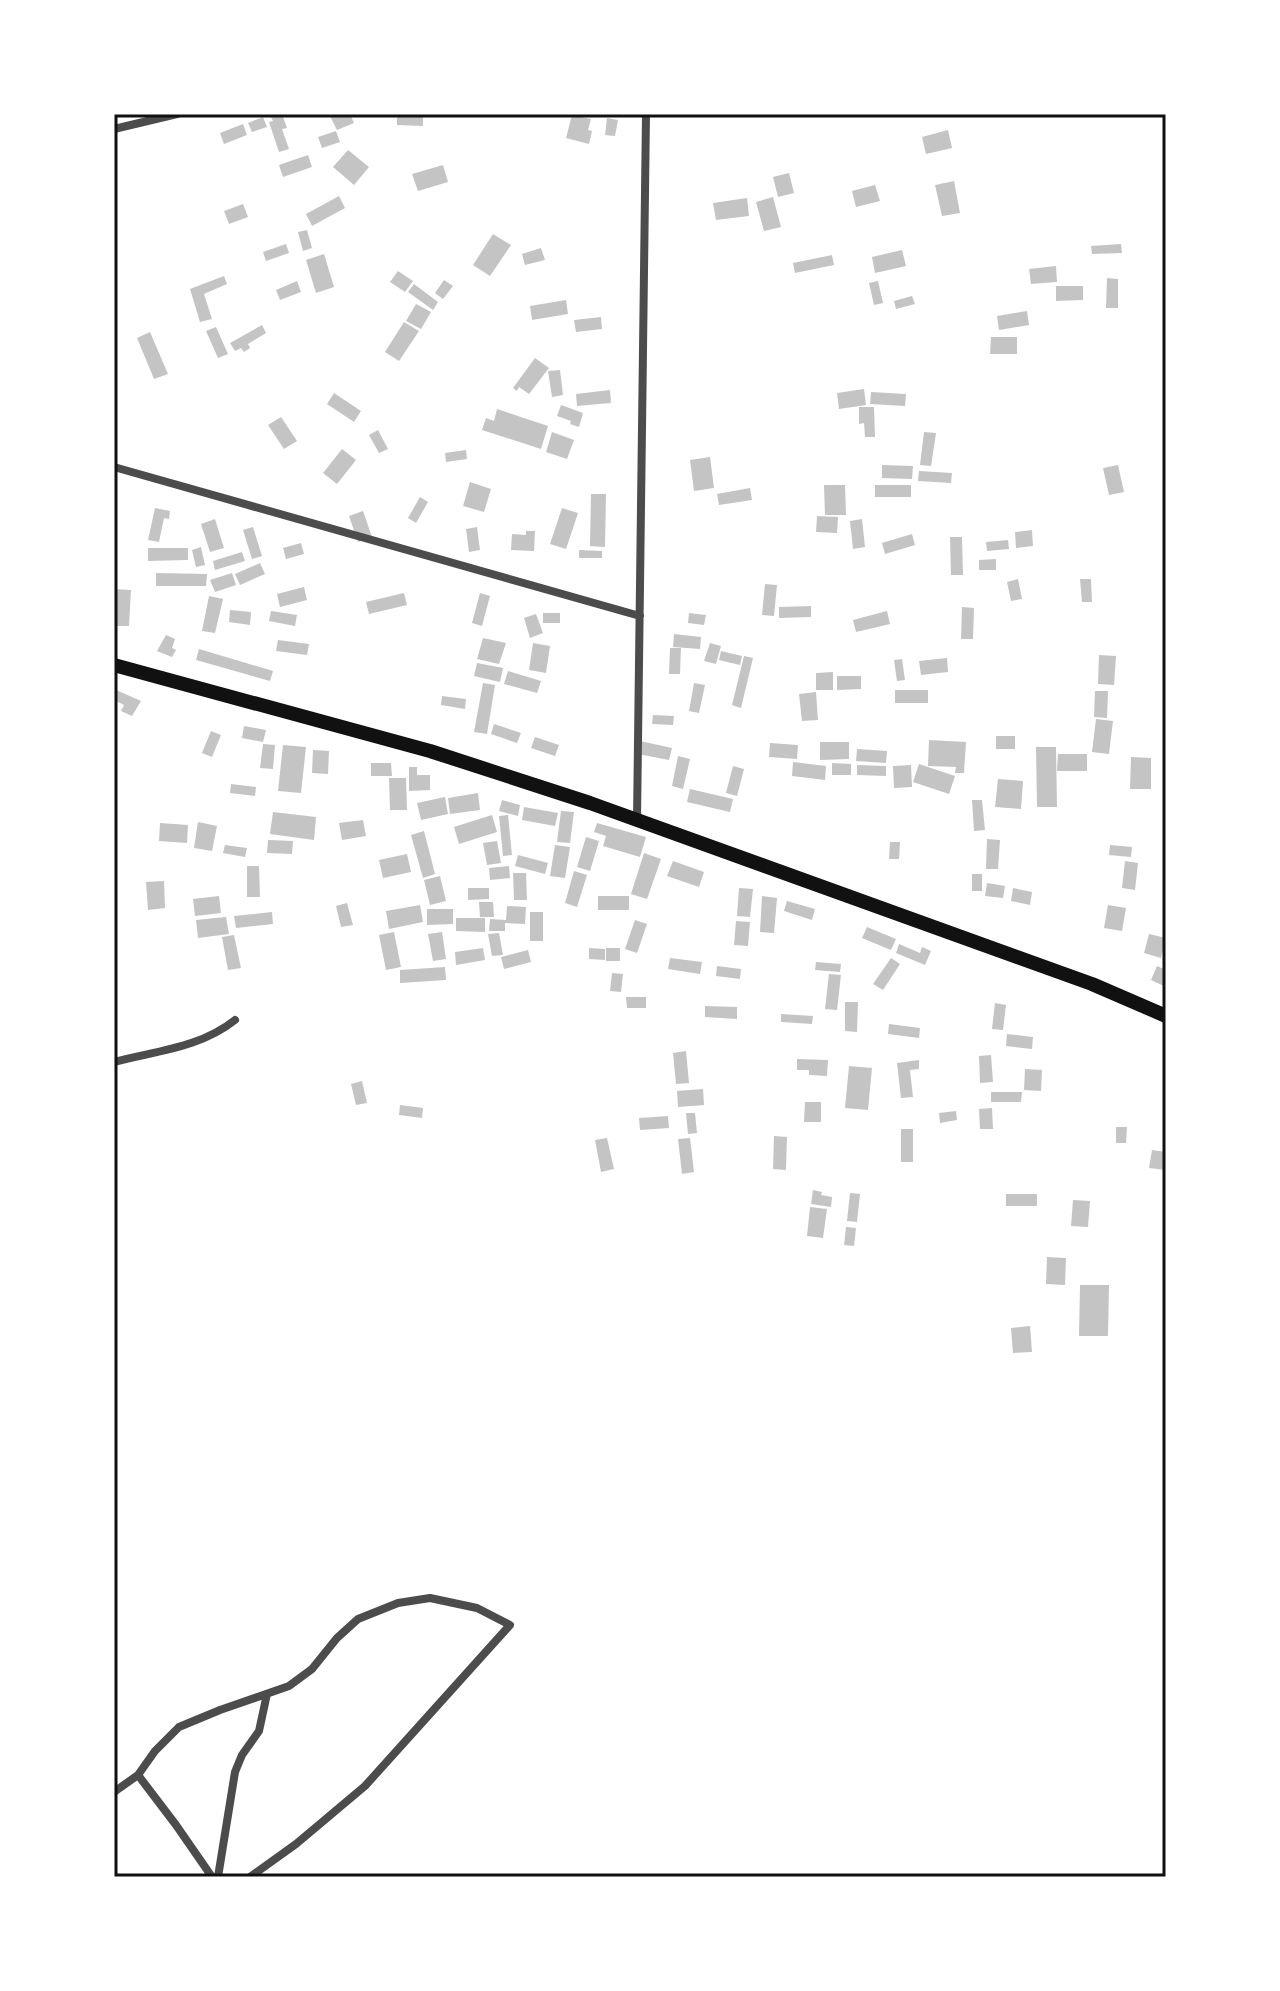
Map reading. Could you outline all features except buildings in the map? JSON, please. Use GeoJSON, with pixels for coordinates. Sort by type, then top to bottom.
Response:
{"type":"FeatureCollection","features":[{"type":"Feature","properties":{"kind":"main road"},"geometry":{"type":"LineString","coordinates":[[114,665],[430,751],[637,820],[1092,984],[1166,1016]]}},
{"type":"Feature","properties":{"kind":"street"},"geometry":{"type":"LineString","coordinates":[[114,129],[177,114]]}},
{"type":"Feature","properties":{"kind":"street"},"geometry":{"type":"LineString","coordinates":[[637,820],[646,114]]}},
{"type":"Feature","properties":{"kind":"street"},"geometry":{"type":"LineString","coordinates":[[114,467],[640,616]]}},
{"type":"Feature","properties":{"kind":"street"},"geometry":{"type":"LineString","coordinates":[[114,1062],[160,1053],[202,1040],[235,1020]]}},
{"type":"Feature","properties":{"kind":"street"},"geometry":{"type":"LineString","coordinates":[[114,1792],[138,1775],[155,1751],[179,1727],[289,1686],[312,1669],[337,1638],[358,1619],[398,1603],[430,1598],[477,1608],[510,1625],[365,1786],[296,1844],[250,1877]]}},
{"type":"Feature","properties":{"kind":"street"},"geometry":{"type":"LineString","coordinates":[[215,1877],[235,1772],[242,1755],[259,1731],[267,1694]]}},
{"type":"Feature","properties":{"kind":"street"},"geometry":{"type":"LineString","coordinates":[[138,1775],[215,1877]]}}]}
